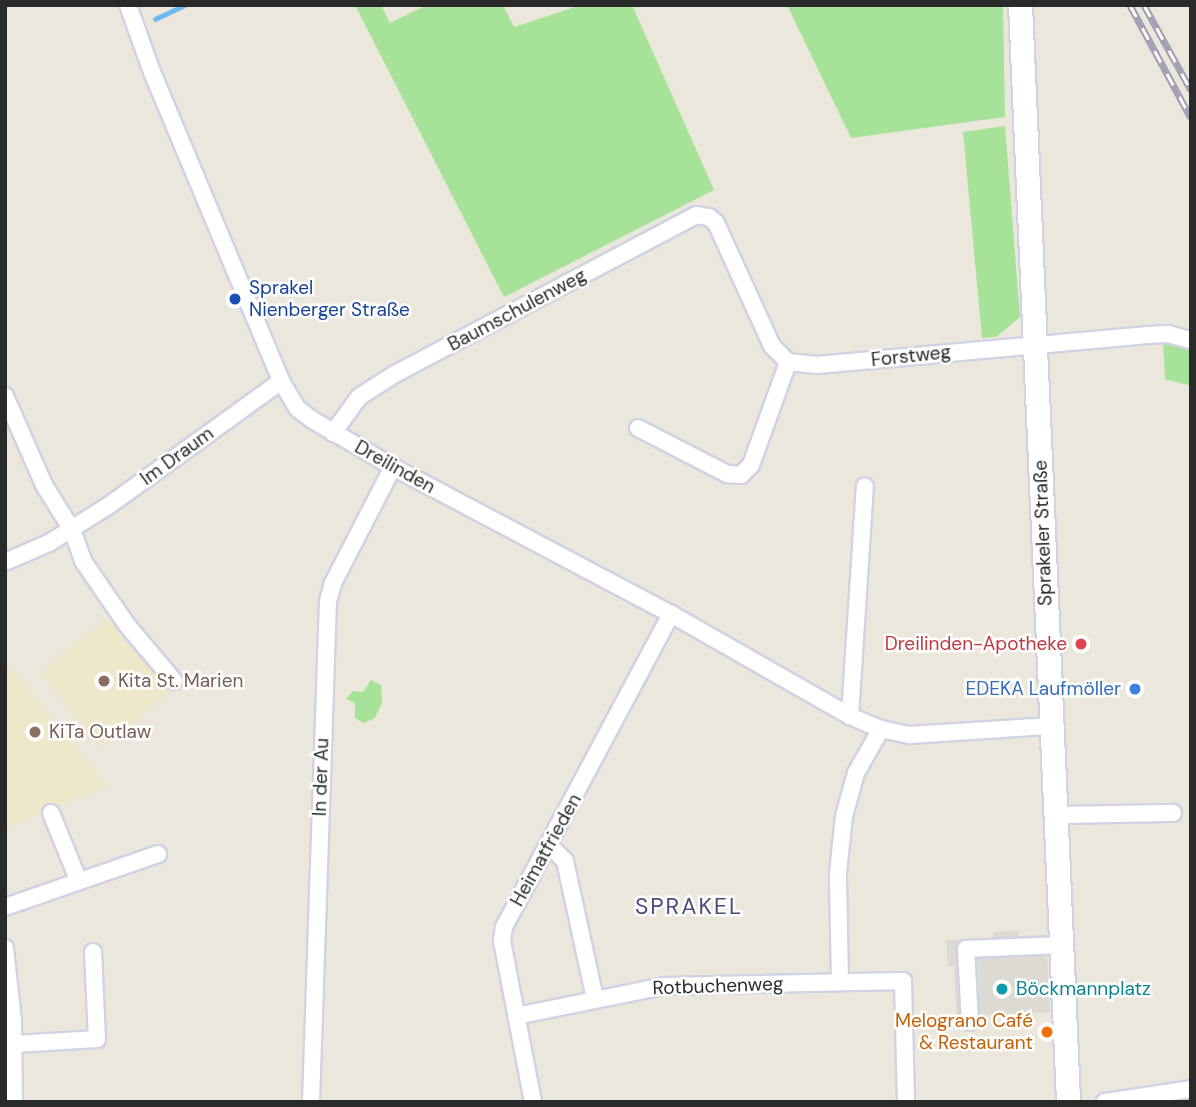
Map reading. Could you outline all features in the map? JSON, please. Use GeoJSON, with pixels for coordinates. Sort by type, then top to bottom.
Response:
{"type":"FeatureCollection","features":[{"type":"Feature","properties":{"kind":"street","name":"Dreilinden"},"geometry":{"type":"LineString","coordinates":[[128,5],[152,72],[281,381],[297,408],[333,433],[393,467],[671,614],[850,716],[881,729],[910,735],[1051,726]]}},
{"type":"Feature","properties":{"kind":"street","name":"Sprakeler Straße"},"geometry":{"type":"LineString","coordinates":[[1020,5],[1068,1102]]}},
{"type":"Feature","properties":{"kind":"street","name":"Baumschulenweg"},"geometry":{"type":"LineString","coordinates":[[333,433],[359,397],[395,374],[696,215],[709,216],[716,223],[772,346],[788,362]]}},
{"type":"Feature","properties":{"kind":"street","name":"Forstweg"},"geometry":{"type":"LineString","coordinates":[[788,362],[817,365],[1168,334],[1191,340]]}},
{"type":"Feature","properties":{"kind":"street"},"geometry":{"type":"LineString","coordinates":[[638,428],[727,474],[741,475],[751,465],[788,362]]}},
{"type":"Feature","properties":{"kind":"street","name":"Im Draum"},"geometry":{"type":"LineString","coordinates":[[5,562],[72,530],[281,381]]}},
{"type":"Feature","properties":{"kind":"street"},"geometry":{"type":"LineString","coordinates":[[5,396],[44,485],[72,530],[83,561],[99,586],[174,681]]}},
{"type":"Feature","properties":{"kind":"street","name":"In der Au"},"geometry":{"type":"LineString","coordinates":[[311,1102],[328,601],[333,583],[393,467]]}},
{"type":"Feature","properties":{"kind":"street"},"geometry":{"type":"LineString","coordinates":[[850,716],[865,486]]}},
{"type":"Feature","properties":{"kind":"street","name":"Heimatfrieden"},"geometry":{"type":"LineString","coordinates":[[533,1102],[502,942],[504,927],[550,846],[671,614]]}},
{"type":"Feature","properties":{"kind":"street"},"geometry":{"type":"LineString","coordinates":[[840,982],[838,873],[849,792],[881,729]]}},
{"type":"Feature","properties":{"kind":"street"},"geometry":{"type":"LineString","coordinates":[[51,813],[78,879]]}},
{"type":"Feature","properties":{"kind":"street"},"geometry":{"type":"LineString","coordinates":[[1055,815],[1173,813]]}},
{"type":"Feature","properties":{"kind":"street"},"geometry":{"type":"LineString","coordinates":[[550,846],[565,861],[595,999]]}},
{"type":"Feature","properties":{"kind":"street"},"geometry":{"type":"LineString","coordinates":[[5,907],[78,879],[158,854]]}},
{"type":"Feature","properties":{"kind":"street"},"geometry":{"type":"LineString","coordinates":[[970,1022],[966,949],[1061,945]]}},
{"type":"Feature","properties":{"kind":"street"},"geometry":{"type":"LineString","coordinates":[[5,948],[14,1044],[14,1102]]}},
{"type":"Feature","properties":{"kind":"street"},"geometry":{"type":"LineString","coordinates":[[14,1044],[97,1039],[93,952]]}},
{"type":"Feature","properties":{"kind":"street","name":"Rotbuchenweg"},"geometry":{"type":"LineString","coordinates":[[516,1016],[665,986],[903,981],[906,1102]]}},
{"type":"Feature","properties":{"kind":"street"},"geometry":{"type":"LineString","coordinates":[[1105,1102],[1191,1089]]}},
{"type":"Feature","properties":{"kind":"shaded area","name":"Kita St. Marien"},"geometry":{"type":"Polygon","coordinates":[[[110,616],[171,691],[101,748],[40,673],[110,616]]]}},
{"type":"Feature","properties":{"kind":"shaded area","name":"KiTa Outlaw"},"geometry":{"type":"Polygon","coordinates":[[[5,665],[21,679],[107,786],[5,829],[5,665]]]}},
{"type":"Feature","properties":{"kind":"shaded area","name":"Böckmannplatz"},"geometry":{"type":"Polygon","coordinates":[[[1019,931],[1019,936],[1046,935],[1050,1012],[983,1015],[983,1022],[957,1023],[954,966],[948,966],[946,940],[993,938],[993,932],[1019,931]]]}},
{"type":"Feature","properties":{"kind":"green space"},"geometry":{"type":"Polygon","coordinates":[[[355,5],[381,5],[390,23],[427,5],[503,5],[514,27],[581,5],[632,5],[714,190],[504,297],[355,5]]]}},
{"type":"Feature","properties":{"kind":"green space"},"geometry":{"type":"Polygon","coordinates":[[[787,5],[1003,5],[1005,117],[851,138],[787,5]]]}},
{"type":"Feature","properties":{"kind":"green space"},"geometry":{"type":"Polygon","coordinates":[[[1005,126],[1020,317],[996,337],[982,338],[963,132],[1005,126]]]}},
{"type":"Feature","properties":{"kind":"green space"},"geometry":{"type":"Polygon","coordinates":[[[1163,342],[1191,348],[1191,386],[1165,379],[1163,342]]]}},
{"type":"Feature","properties":{"kind":"green space"},"geometry":{"type":"Polygon","coordinates":[[[371,680],[381,685],[382,703],[375,718],[364,723],[355,718],[355,703],[346,699],[353,691],[363,692],[371,680]]]}},
{"type":"Feature","properties":{"kind":"waterway"},"geometry":{"type":"LineString","coordinates":[[155,19],[185,5]]}},
{"type":"Feature","properties":{"kind":"railway"},"geometry":{"type":"LineString","coordinates":[[1130,5],[1191,118]]}},
{"type":"Feature","properties":{"kind":"railway"},"geometry":{"type":"LineString","coordinates":[[1144,5],[1191,90]]}},
{"type":"Feature","properties":{"kind":"place","name":"Sprakel Nienberger Straße"},"geometry":{"type":"Point","coordinates":[235,299]}},
{"type":"Feature","properties":{"kind":"place","name":"Dreilinden-Apotheke"},"geometry":{"type":"Point","coordinates":[1081,644]}},
{"type":"Feature","properties":{"kind":"place","name":"Kita St. Marien"},"geometry":{"type":"Point","coordinates":[104,681]}},
{"type":"Feature","properties":{"kind":"place","name":"EDEKA Laufmöller"},"geometry":{"type":"Point","coordinates":[1135,689]}},
{"type":"Feature","properties":{"kind":"place","name":"KiTa Outlaw"},"geometry":{"type":"Point","coordinates":[35,732]}},
{"type":"Feature","properties":{"kind":"place","name":"Böckmannplatz"},"geometry":{"type":"Point","coordinates":[1002,989]}},
{"type":"Feature","properties":{"kind":"place","name":"Melograno Café & Restaurant"},"geometry":{"type":"Point","coordinates":[1047,1032]}},
{"type":"Feature","properties":{"kind":"district","name":"SPRAKEL"},"geometry":{"type":"Point","coordinates":[689,906]}}]}
